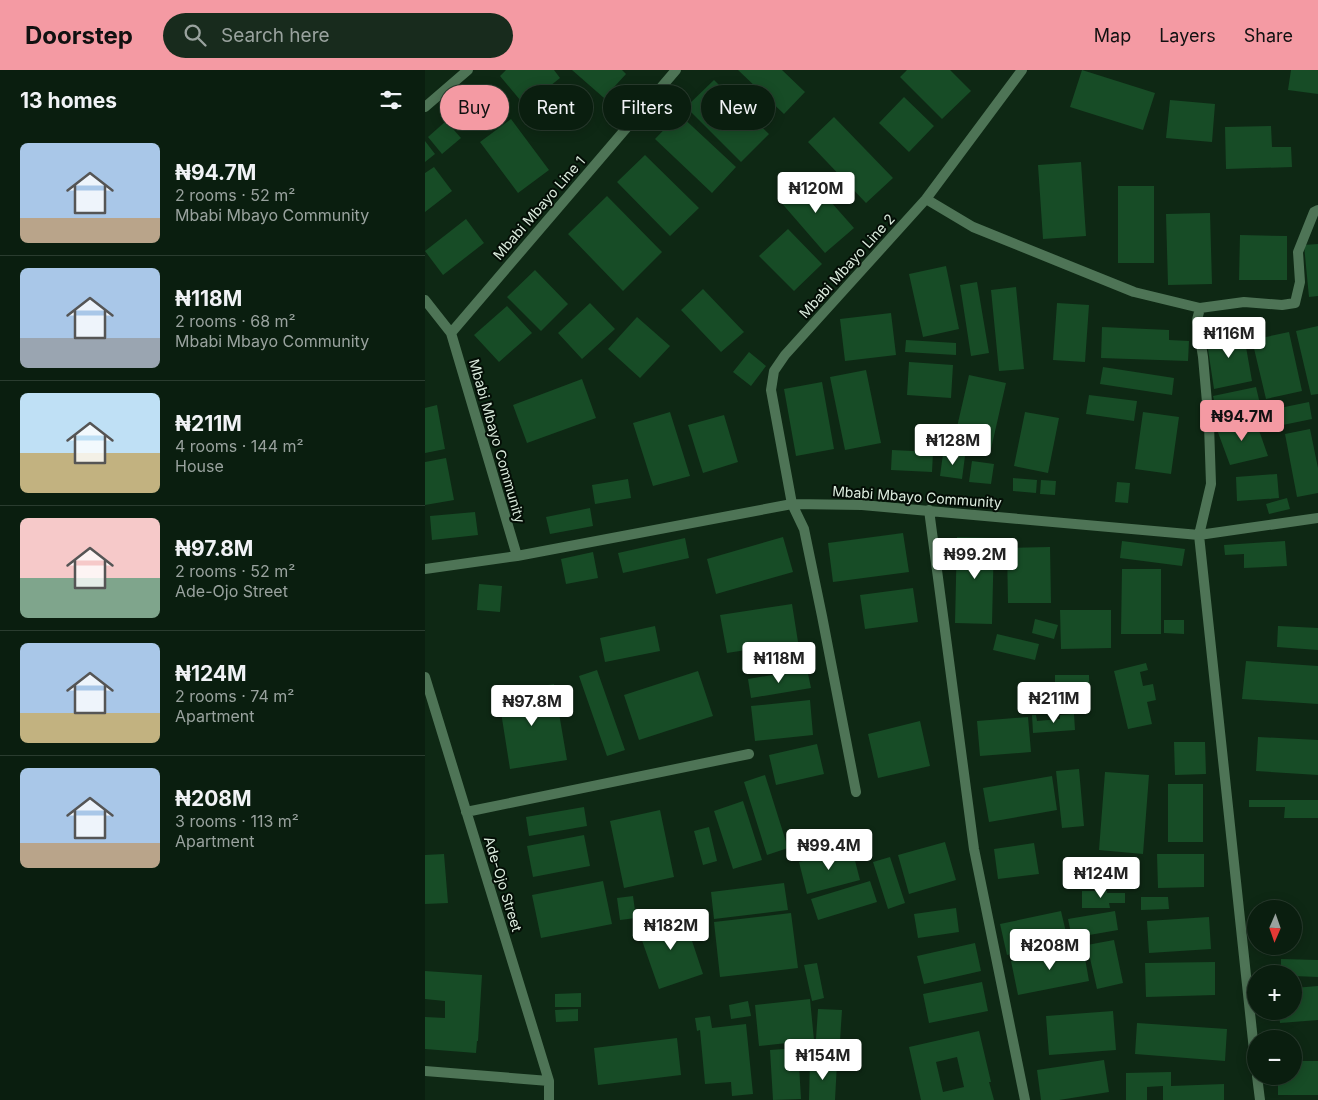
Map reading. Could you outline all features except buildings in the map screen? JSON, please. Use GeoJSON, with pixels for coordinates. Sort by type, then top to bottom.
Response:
{"type":"FeatureCollection","features":[{"type":"Feature","properties":{"kind":"street"},"geometry":{"type":"LineString","coordinates":[[425,107],[468,70]]}},
{"type":"Feature","properties":{"kind":"street","name":"Mbabi Mbayo Line 1"},"geometry":{"type":"LineString","coordinates":[[451,333],[676,70]]}},
{"type":"Feature","properties":{"kind":"street","name":"Mbabi Mbayo Line 2"},"geometry":{"type":"LineString","coordinates":[[856,792],[804,530],[792,504],[771,390],[774,371],[785,355],[926,199],[1022,70]]}},
{"type":"Feature","properties":{"kind":"street"},"geometry":{"type":"LineString","coordinates":[[926,199],[973,227],[1134,292],[1200,308],[1244,302],[1282,305],[1295,303],[1300,282],[1298,252],[1314,212],[1318,210]]}},
{"type":"Feature","properties":{"kind":"street"},"geometry":{"type":"LineString","coordinates":[[425,300],[451,333]]}},
{"type":"Feature","properties":{"kind":"street"},"geometry":{"type":"LineString","coordinates":[[1200,308],[1197,320],[1204,366],[1211,484],[1199,535],[1252,1030]]}},
{"type":"Feature","properties":{"kind":"street","name":"Mbabi Mbayo Community"},"geometry":{"type":"LineString","coordinates":[[451,333],[517,556]]}},
{"type":"Feature","properties":{"kind":"street","name":"Mbabi Mbayo Community"},"geometry":{"type":"LineString","coordinates":[[425,569],[517,556],[792,504],[862,505],[929,510],[1199,535],[1318,518]]}},
{"type":"Feature","properties":{"kind":"street"},"geometry":{"type":"LineString","coordinates":[[929,510],[974,849],[1025,1100]]}},
{"type":"Feature","properties":{"kind":"street","name":"Ade-Ojo Street"},"geometry":{"type":"LineString","coordinates":[[425,677],[549,1082],[549,1100]]}},
{"type":"Feature","properties":{"kind":"street"},"geometry":{"type":"LineString","coordinates":[[466,812],[749,754]]}},
{"type":"Feature","properties":{"kind":"street"},"geometry":{"type":"LineString","coordinates":[[425,1071],[549,1082]]}},
{"type":"Feature","properties":{"kind":"street"},"geometry":{"type":"LineString","coordinates":[[1258,1085],[1260,1100]]}}]}
